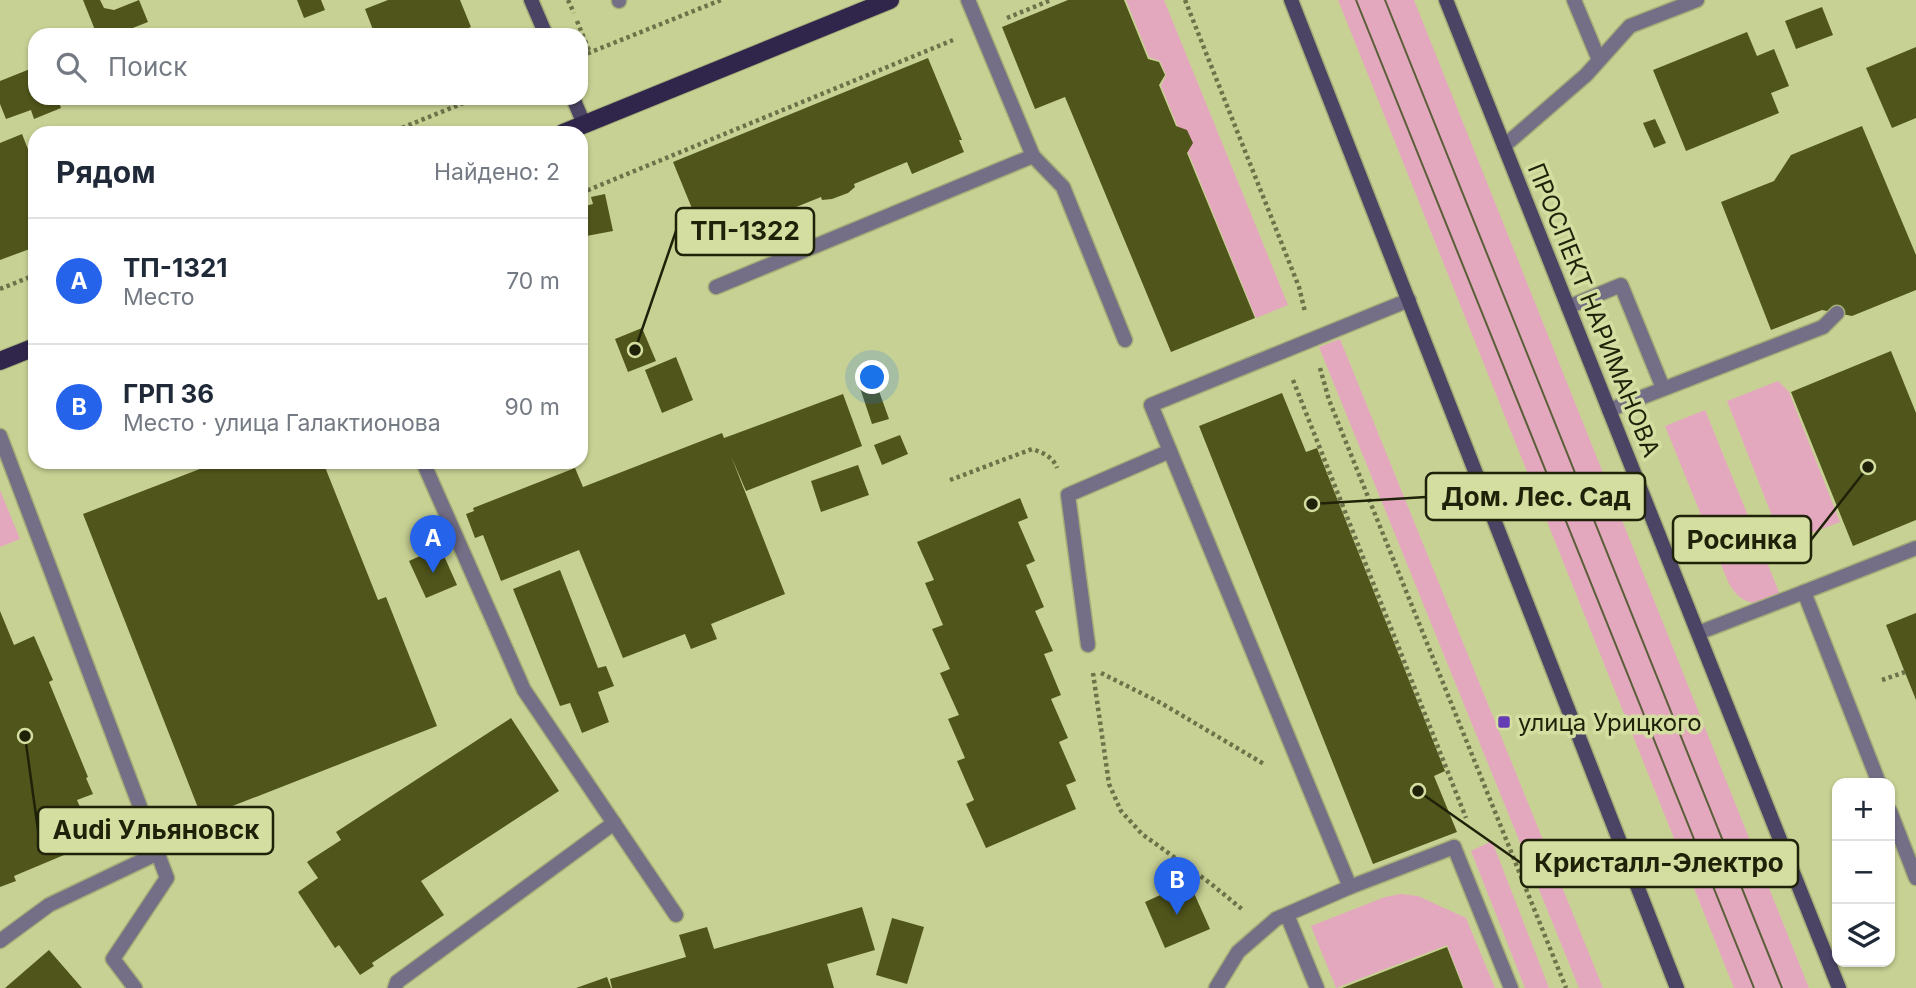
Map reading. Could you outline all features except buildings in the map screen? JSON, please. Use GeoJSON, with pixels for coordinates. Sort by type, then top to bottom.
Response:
{"type":"FeatureCollection","features":[{"type":"Feature","properties":{"kind":"main road"},"geometry":{"type":"LineString","coordinates":[[531,0],[543,28]]}},
{"type":"Feature","properties":{"kind":"main road"},"geometry":{"type":"LineString","coordinates":[[579,126],[890,0]]}},
{"type":"Feature","properties":{"kind":"main road"},"geometry":{"type":"LineString","coordinates":[[1291,0],[1677,988]]}},
{"type":"Feature","properties":{"kind":"main road","name":"ПРОСПЕКТ НАРИМАНОВА"},"geometry":{"type":"LineString","coordinates":[[1446,0],[1839,988]]}},
{"type":"Feature","properties":{"kind":"main road"},"geometry":{"type":"LineString","coordinates":[[576,105],[584,124]]}},
{"type":"Feature","properties":{"kind":"main road"},"geometry":{"type":"LineString","coordinates":[[0,361],[28,350]]}},
{"type":"Feature","properties":{"kind":"street"},"geometry":{"type":"LineString","coordinates":[[968,0],[1033,156],[1063,187],[1125,340]]}},
{"type":"Feature","properties":{"kind":"street"},"geometry":{"type":"LineString","coordinates":[[1574,0],[1599,60]]}},
{"type":"Feature","properties":{"kind":"street"},"geometry":{"type":"LineString","coordinates":[[1504,146],[1586,75],[1630,26],[1697,0]]}},
{"type":"Feature","properties":{"kind":"street"},"geometry":{"type":"LineString","coordinates":[[716,287],[1033,156]]}},
{"type":"Feature","properties":{"kind":"street"},"geometry":{"type":"LineString","coordinates":[[1568,307],[1621,285],[1663,388]]}},
{"type":"Feature","properties":{"kind":"street"},"geometry":{"type":"LineString","coordinates":[[1350,887],[1151,405],[1409,300]]}},
{"type":"Feature","properties":{"kind":"street"},"geometry":{"type":"LineString","coordinates":[[1609,410],[1823,327],[1837,313]]}},
{"type":"Feature","properties":{"kind":"street"},"geometry":{"type":"LineString","coordinates":[[0,436],[167,878],[113,959],[135,988]]}},
{"type":"Feature","properties":{"kind":"street"},"geometry":{"type":"LineString","coordinates":[[1088,645],[1068,495],[1170,451]]}},
{"type":"Feature","properties":{"kind":"street"},"geometry":{"type":"LineString","coordinates":[[426,469],[524,690],[676,915]]}},
{"type":"Feature","properties":{"kind":"street"},"geometry":{"type":"LineString","coordinates":[[1698,633],[1916,548]]}},
{"type":"Feature","properties":{"kind":"street"},"geometry":{"type":"LineString","coordinates":[[1804,592],[1877,778]]}},
{"type":"Feature","properties":{"kind":"street"},"geometry":{"type":"LineString","coordinates":[[395,988],[397,982],[614,823]]}},
{"type":"Feature","properties":{"kind":"street"},"geometry":{"type":"LineString","coordinates":[[1895,823],[1916,877]]}},
{"type":"Feature","properties":{"kind":"street"},"geometry":{"type":"LineString","coordinates":[[1216,988],[1238,952],[1276,919],[1454,847],[1511,988]]}},
{"type":"Feature","properties":{"kind":"street"},"geometry":{"type":"LineString","coordinates":[[0,941],[49,905],[158,853]]}},
{"type":"Feature","properties":{"kind":"street"},"geometry":{"type":"LineString","coordinates":[[1287,915],[1317,988]]}},
{"type":"Feature","properties":{"kind":"path"},"geometry":{"type":"LineString","coordinates":[[568,0],[580,28]]}},
{"type":"Feature","properties":{"kind":"path"},"geometry":{"type":"LineString","coordinates":[[588,48],[590,53],[721,0]]}},
{"type":"Feature","properties":{"kind":"path"},"geometry":{"type":"LineString","coordinates":[[588,190],[1051,0]]}},
{"type":"Feature","properties":{"kind":"path"},"geometry":{"type":"LineString","coordinates":[[1185,0],[1299,287],[1329,400],[1566,988]]}},
{"type":"Feature","properties":{"kind":"path"},"geometry":{"type":"LineString","coordinates":[[406,126],[459,105]]}},
{"type":"Feature","properties":{"kind":"path"},"geometry":{"type":"LineString","coordinates":[[0,289],[28,278]]}},
{"type":"Feature","properties":{"kind":"path"},"geometry":{"type":"LineString","coordinates":[[1282,352],[1467,819],[1454,847]]}},
{"type":"Feature","properties":{"kind":"path"},"geometry":{"type":"LineString","coordinates":[[950,481],[1032,449],[1046,453],[1055,463],[1068,495]]}},
{"type":"Feature","properties":{"kind":"path"},"geometry":{"type":"LineString","coordinates":[[1264,764],[1161,703],[1092,669],[1109,784],[1121,811],[1142,834],[1210,883],[1265,929]]}},
{"type":"Feature","properties":{"kind":"path"},"geometry":{"type":"LineString","coordinates":[[1882,680],[1905,672]]}},
{"type":"Feature","properties":{"kind":"shaded area"},"geometry":{"type":"Polygon","coordinates":[[[1126,0],[1164,0],[1288,305],[1256,318],[1161,86],[1166,75],[1160,61],[1149,57],[1126,0]]]}},
{"type":"Feature","properties":{"kind":"shaded area"},"geometry":{"type":"Polygon","coordinates":[[[1338,0],[1414,0],[1809,988],[1734,988],[1338,0]]]}},
{"type":"Feature","properties":{"kind":"shaded area"},"geometry":{"type":"Polygon","coordinates":[[[1340,339],[1603,988],[1579,988],[1319,347],[1340,339]]]}},
{"type":"Feature","properties":{"kind":"shaded area"},"geometry":{"type":"Polygon","coordinates":[[[1778,381],[1789,392],[1840,522],[1783,544],[1727,401],[1778,381]]]}},
{"type":"Feature","properties":{"kind":"shaded area"},"geometry":{"type":"Polygon","coordinates":[[[1705,410],[1781,597],[1758,603],[1746,601],[1734,592],[1729,584],[1665,426],[1705,410]]]}},
{"type":"Feature","properties":{"kind":"shaded area"},"geometry":{"type":"Polygon","coordinates":[[[0,490],[20,539],[0,547],[0,490]]]}},
{"type":"Feature","properties":{"kind":"shaded area"},"geometry":{"type":"Polygon","coordinates":[[[1492,841],[1549,988],[1525,988],[1471,851],[1492,841]]]}},
{"type":"Feature","properties":{"kind":"shaded area"},"geometry":{"type":"Polygon","coordinates":[[[1401,894],[1418,896],[1466,918],[1495,988],[1464,988],[1447,945],[1336,988],[1311,926],[1385,897],[1401,894]]]}},
{"type":"Feature","properties":{"kind":"tram line"},"geometry":{"type":"LineString","coordinates":[[1356,0],[1754,988]]}},
{"type":"Feature","properties":{"kind":"tram line"},"geometry":{"type":"LineString","coordinates":[[1385,0],[1782,988]]}},
{"type":"Feature","properties":{"kind":"place","name":"ТП-1322"},"geometry":{"type":"Point","coordinates":[635,350]}},
{"type":"Feature","properties":{"kind":"place","name":"Росинка"},"geometry":{"type":"Point","coordinates":[1868,467]}},
{"type":"Feature","properties":{"kind":"place","name":"Дом. Лес. Сад"},"geometry":{"type":"Point","coordinates":[1312,504]}},
{"type":"Feature","properties":{"kind":"place","name":"ТП-1321"},"geometry":{"type":"Point","coordinates":[433,573]}},
{"type":"Feature","properties":{"kind":"place","name":"улица Урицкого"},"geometry":{"type":"Point","coordinates":[1504,722]}},
{"type":"Feature","properties":{"kind":"place","name":"Audi Ульяновск"},"geometry":{"type":"Point","coordinates":[25,736]}},
{"type":"Feature","properties":{"kind":"place","name":"Кристалл-Электро"},"geometry":{"type":"Point","coordinates":[1418,791]}},
{"type":"Feature","properties":{"kind":"place","name":"ГРП 36"},"geometry":{"type":"Point","coordinates":[1177,915]}}]}
